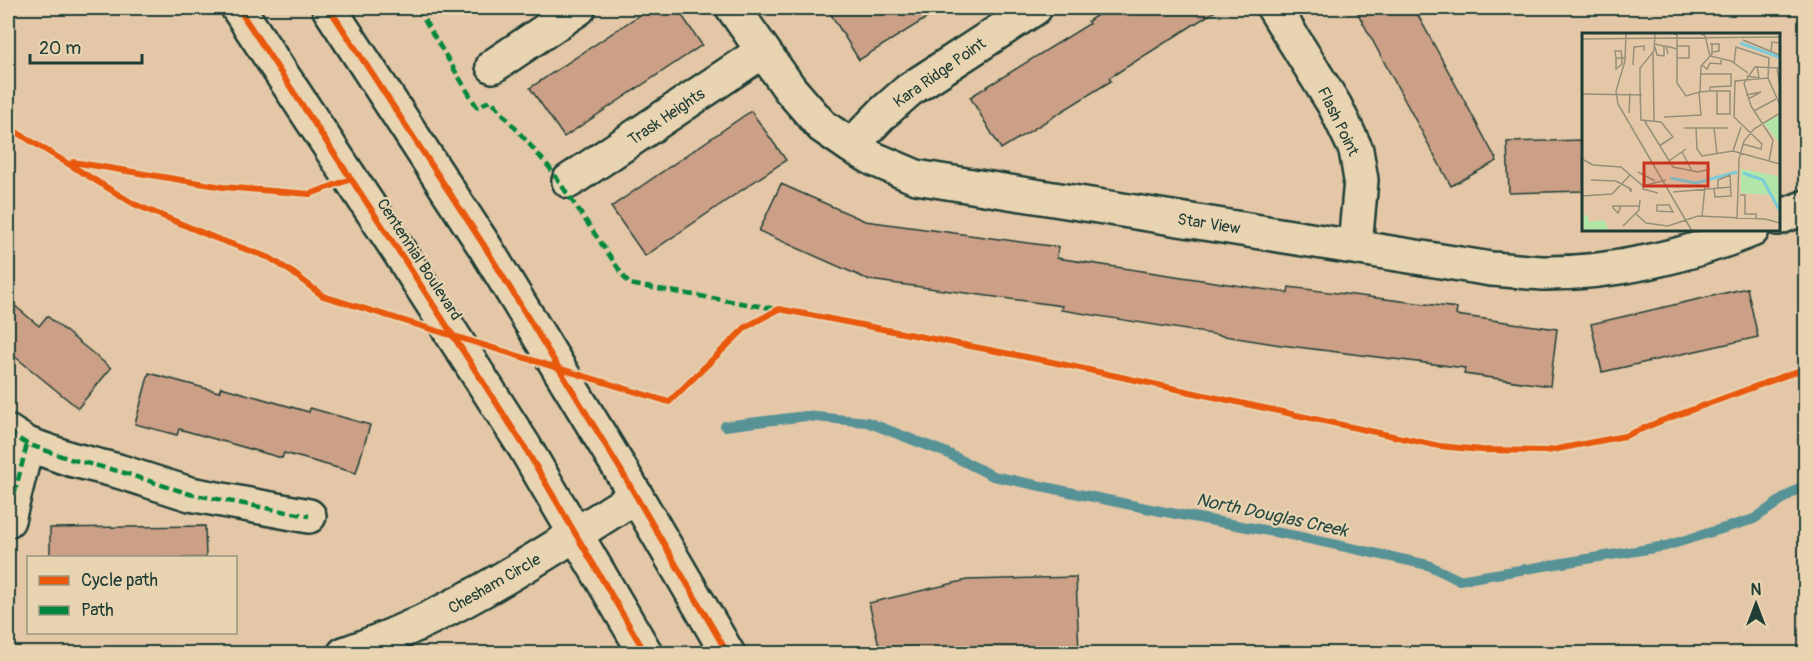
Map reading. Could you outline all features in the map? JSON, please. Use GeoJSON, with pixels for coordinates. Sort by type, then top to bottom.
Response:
{"type":"FeatureCollection","features":[{"type":"Feature","properties":{"kind":"street","name":"Centennial Boulevard"},"geometry":{"type":"LineString","coordinates":[[238,8],[524,446],[646,654]]}},
{"type":"Feature","properties":{"kind":"street"},"geometry":{"type":"LineString","coordinates":[[329,8],[485,247],[629,484],[728,654]]}},
{"type":"Feature","properties":{"kind":"street"},"geometry":{"type":"LineString","coordinates":[[493,66],[579,8]]}},
{"type":"Feature","properties":{"kind":"street","name":"Star View"},"geometry":{"type":"LineString","coordinates":[[733,8],[790,89],[822,126],[874,159],[916,177],[1491,269],[1543,273],[1643,263],[1717,244],[1750,231]]}},
{"type":"Feature","properties":{"kind":"street","name":"Kara Ridge Point"},"geometry":{"type":"LineString","coordinates":[[851,146],[909,90],[1035,8]]}},
{"type":"Feature","properties":{"kind":"street","name":"Flash Point"},"geometry":{"type":"LineString","coordinates":[[1274,8],[1335,106],[1356,150],[1361,180],[1355,246]]}},
{"type":"Feature","properties":{"kind":"street","name":"Trask Heights"},"geometry":{"type":"LineString","coordinates":[[569,181],[763,51]]}},
{"type":"Feature","properties":{"kind":"street"},"geometry":{"type":"LineString","coordinates":[[1780,218],[1806,207]]}},
{"type":"Feature","properties":{"kind":"street"},"geometry":{"type":"LineString","coordinates":[[8,520],[17,438],[70,459],[118,471],[190,494],[309,516]]}},
{"type":"Feature","properties":{"kind":"street","name":"Chesham Circle"},"geometry":{"type":"LineString","coordinates":[[344,654],[450,609],[575,534],[629,484]]}},
{"type":"Feature","properties":{"kind":"building"},"geometry":{"type":"Polygon","coordinates":[[[650,8],[677,8],[702,45],[564,137],[530,88],[650,8]]]}},
{"type":"Feature","properties":{"kind":"building"},"geometry":{"type":"Polygon","coordinates":[[[827,8],[943,8],[859,60],[827,8]]]}},
{"type":"Feature","properties":{"kind":"building"},"geometry":{"type":"Polygon","coordinates":[[[1108,8],[1220,8],[1109,78],[1111,81],[1001,149],[970,97],[1089,24],[1088,21],[1108,8]]]}},
{"type":"Feature","properties":{"kind":"building"},"geometry":{"type":"Polygon","coordinates":[[[1355,8],[1414,8],[1497,161],[1451,186],[1355,8]]]}},
{"type":"Feature","properties":{"kind":"building"},"geometry":{"type":"Polygon","coordinates":[[[751,111],[786,160],[645,256],[611,207],[751,111]]]}},
{"type":"Feature","properties":{"kind":"building"},"geometry":{"type":"Polygon","coordinates":[[[1582,140],[1582,191],[1509,193],[1507,142],[1582,140]]]}},
{"type":"Feature","properties":{"kind":"building"},"geometry":{"type":"Polygon","coordinates":[[[781,184],[865,221],[1058,247],[1057,258],[1288,293],[1289,287],[1457,308],[1456,315],[1557,329],[1550,386],[1464,374],[1465,368],[1281,345],[1061,310],[1062,306],[869,280],[759,231],[781,184]]]}},
{"type":"Feature","properties":{"kind":"building"},"geometry":{"type":"Polygon","coordinates":[[[1747,288],[1758,337],[1602,372],[1591,324],[1747,288]]]}},
{"type":"Feature","properties":{"kind":"building"},"geometry":{"type":"Polygon","coordinates":[[[8,300],[39,326],[47,316],[111,368],[78,408],[8,351],[8,300]]]}},
{"type":"Feature","properties":{"kind":"building"},"geometry":{"type":"Polygon","coordinates":[[[149,373],[219,392],[221,387],[309,412],[310,408],[370,425],[356,473],[284,453],[282,458],[179,429],[177,435],[135,424],[149,373]]]}},
{"type":"Feature","properties":{"kind":"building"},"geometry":{"type":"Polygon","coordinates":[[[205,526],[206,556],[50,556],[50,528],[205,526]]]}},
{"type":"Feature","properties":{"kind":"building"},"geometry":{"type":"Polygon","coordinates":[[[1076,577],[1079,654],[881,654],[869,603],[967,580],[1076,577]]]}},
{"type":"Feature","properties":{"kind":"waterway","name":"North Douglas Creek"},"geometry":{"type":"LineString","coordinates":[[725,426],[806,416],[867,422],[947,453],[993,476],[1160,511],[1296,536],[1428,565],[1459,580],[1666,546],[1754,519],[1806,483]]}},
{"type":"Feature","properties":{"kind":"marked path"},"geometry":{"type":"LineString","coordinates":[[417,8],[477,107],[491,100],[549,167],[629,284],[776,309]]}},
{"type":"Feature","properties":{"kind":"marked path"},"geometry":{"type":"LineString","coordinates":[[8,432],[27,444],[70,459],[118,471],[190,494],[309,516]]}},
{"type":"Feature","properties":{"kind":"marked path"},"geometry":{"type":"LineString","coordinates":[[8,520],[27,444]]}},
{"type":"Feature","properties":{"kind":"cycle path"},"geometry":{"type":"LineString","coordinates":[[238,8],[524,446],[646,654]]}},
{"type":"Feature","properties":{"kind":"cycle path"},"geometry":{"type":"LineString","coordinates":[[329,8],[485,247],[622,472],[728,654]]}},
{"type":"Feature","properties":{"kind":"cycle path"},"geometry":{"type":"LineString","coordinates":[[8,127],[134,204],[270,258],[323,296],[669,402],[746,327],[779,309],[1052,362],[1439,446],[1482,450],[1547,451],[1625,436],[1806,368]]}},
{"type":"Feature","properties":{"kind":"cycle path"},"geometry":{"type":"LineString","coordinates":[[73,162],[223,187],[310,194],[351,179]]}}]}
